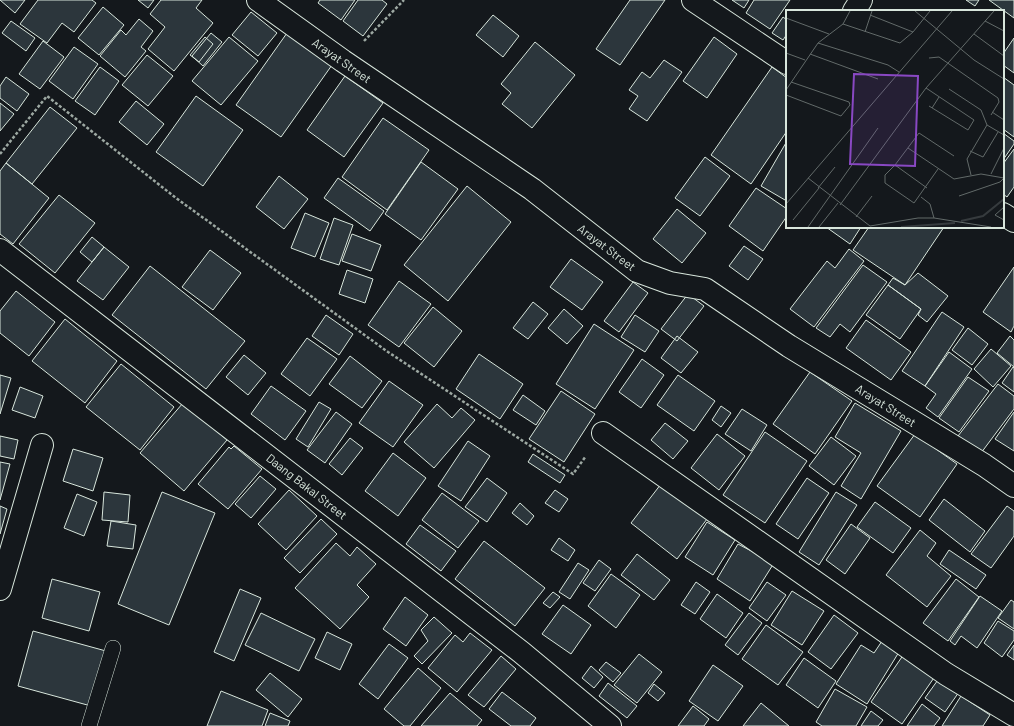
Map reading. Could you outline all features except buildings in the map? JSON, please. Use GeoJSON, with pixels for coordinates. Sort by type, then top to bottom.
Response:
{"type":"FeatureCollection","features":[{"type":"Feature","properties":{"kind":"street","name":"Arayat Street"},"geometry":{"type":"LineString","coordinates":[[258,0],[343,61],[532,189],[637,271],[670,283],[705,289],[789,346],[977,461],[1014,486]]}},
{"type":"Feature","properties":{"kind":"street"},"geometry":{"type":"LineString","coordinates":[[693,0],[786,62]]}},
{"type":"Feature","properties":{"kind":"street"},"geometry":{"type":"LineString","coordinates":[[855,10],[861,0]]}},
{"type":"Feature","properties":{"kind":"street"},"geometry":{"type":"LineString","coordinates":[[1004,215],[1014,222]]}},
{"type":"Feature","properties":{"kind":"street","name":"Daang Bakal Street"},"geometry":{"type":"LineString","coordinates":[[0,250],[521,652],[610,726]]}},
{"type":"Feature","properties":{"kind":"street"},"geometry":{"type":"LineString","coordinates":[[602,433],[946,674],[1014,715]]}},
{"type":"Feature","properties":{"kind":"street"},"geometry":{"type":"LineString","coordinates":[[0,588],[42,445]]}},
{"type":"Feature","properties":{"kind":"lane"},"geometry":{"type":"LineString","coordinates":[[89,726],[113,648]]}},
{"type":"Feature","properties":{"kind":"path"},"geometry":{"type":"LineString","coordinates":[[343,61],[404,0]]}},
{"type":"Feature","properties":{"kind":"path"},"geometry":{"type":"LineString","coordinates":[[0,154],[47,96],[176,198],[388,352],[573,474]]}}]}
